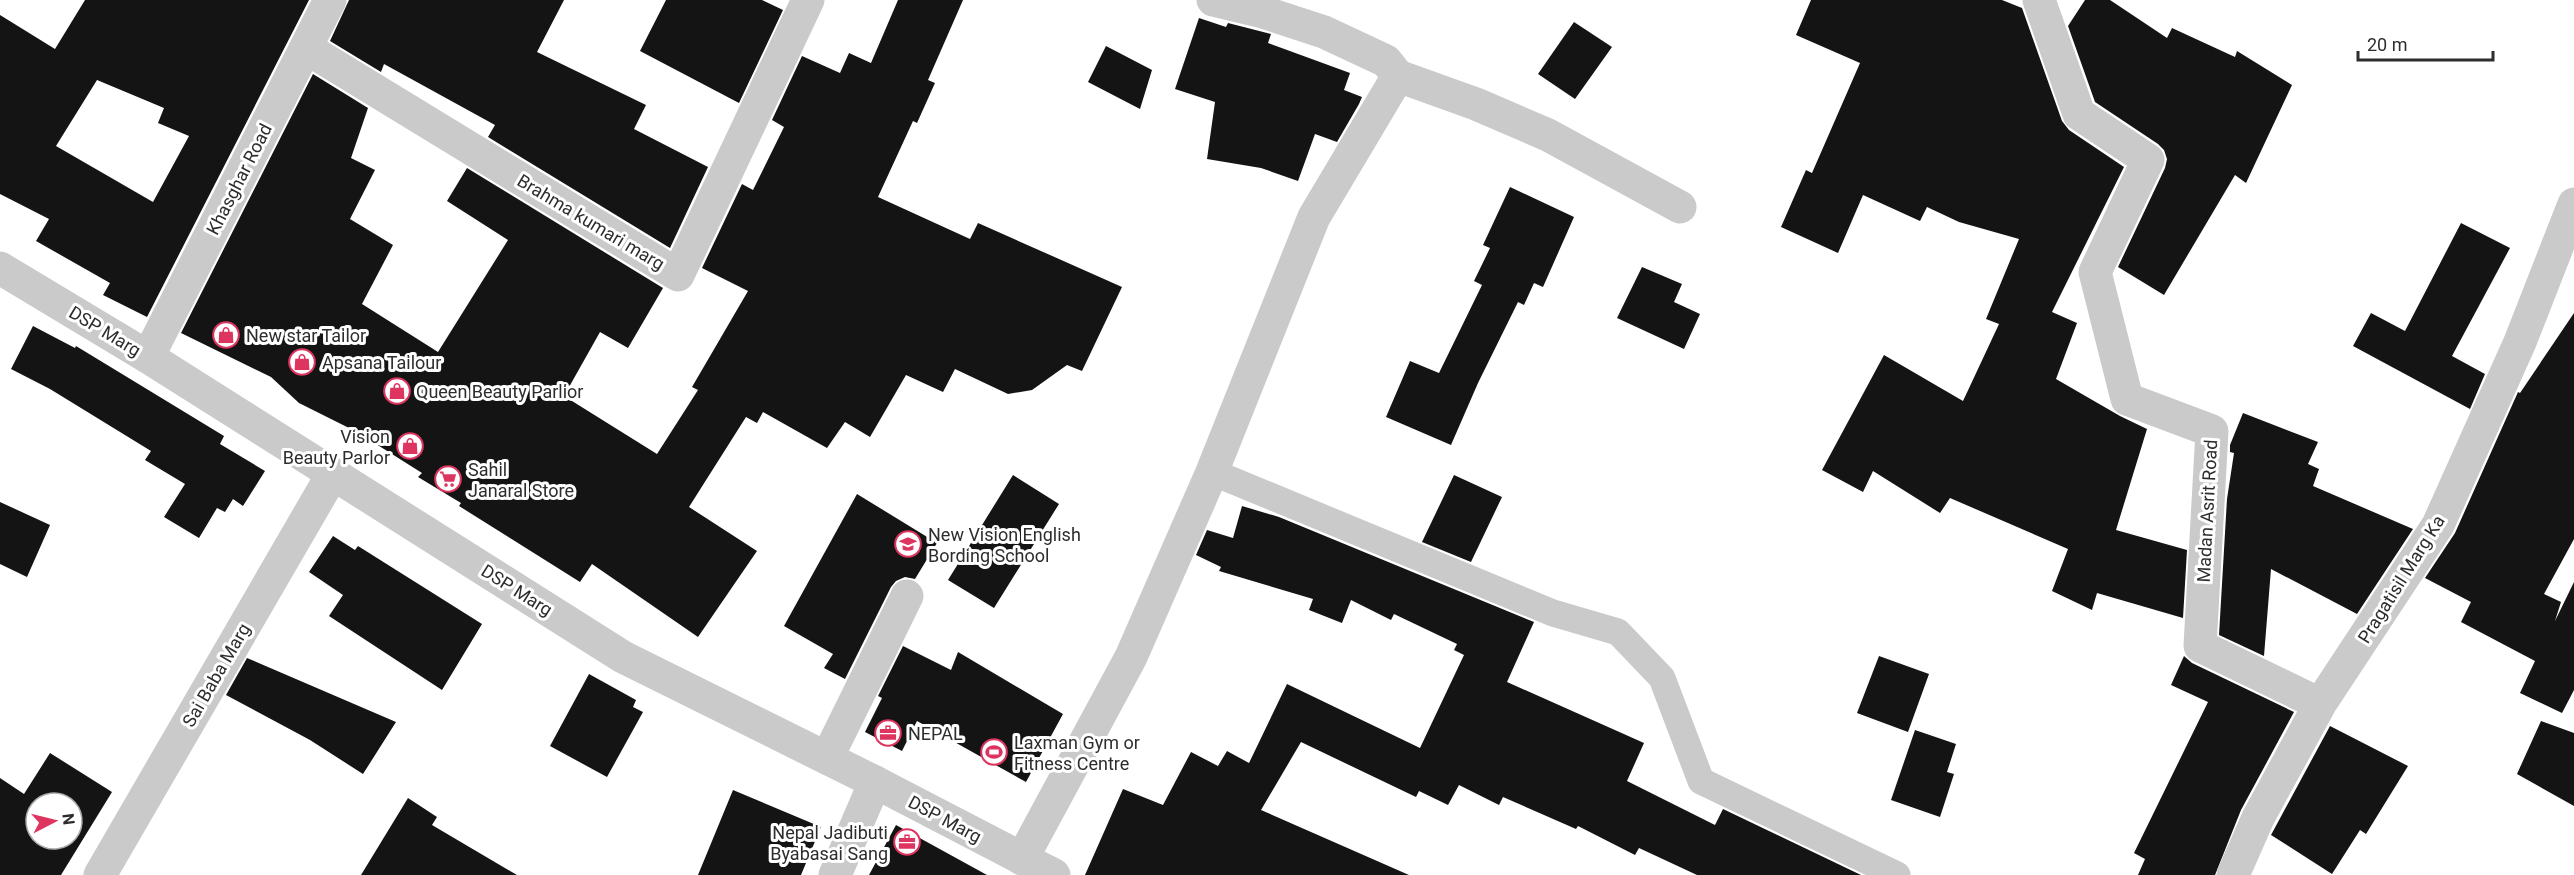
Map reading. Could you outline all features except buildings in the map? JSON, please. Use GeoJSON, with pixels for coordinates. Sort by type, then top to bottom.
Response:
{"type":"FeatureCollection","features":[{"type":"Feature","properties":{"kind":"street","name":"Khasghar Road"},"geometry":{"type":"LineString","coordinates":[[148,357],[330,0]]}},
{"type":"Feature","properties":{"kind":"street","name":"Brahma kumari marg"},"geometry":{"type":"LineString","coordinates":[[306,48],[678,275],[808,0]]}},
{"type":"Feature","properties":{"kind":"street"},"geometry":{"type":"LineString","coordinates":[[1213,0],[1263,12],[1324,32],[1386,61],[1398,76],[1476,104],[1548,135],[1680,207]]}},
{"type":"Feature","properties":{"kind":"street","name":"Madan Asrit Road"},"geometry":{"type":"LineString","coordinates":[[2039,0],[2079,114],[2148,160],[2095,272],[2127,399],[2212,432],[2200,646],[2320,704]]}},
{"type":"Feature","properties":{"kind":"street"},"geometry":{"type":"LineString","coordinates":[[1022,859],[1131,657],[1212,472],[1314,217],[1398,76]]}},
{"type":"Feature","properties":{"kind":"street","name":"Pragatisil Marg Ka"},"geometry":{"type":"LineString","coordinates":[[2233,875],[2258,818],[2320,704],[2438,525],[2520,342],[2574,204]]}},
{"type":"Feature","properties":{"kind":"street","name":"DSP Marg"},"geometry":{"type":"LineString","coordinates":[[0,268],[148,357],[623,657],[875,782],[1054,875]]}},
{"type":"Feature","properties":{"kind":"street","name":"Sai Baba Marg"},"geometry":{"type":"LineString","coordinates":[[100,875],[332,475]]}},
{"type":"Feature","properties":{"kind":"street"},"geometry":{"type":"LineString","coordinates":[[826,758],[908,596]]}},
{"type":"Feature","properties":{"kind":"street"},"geometry":{"type":"LineString","coordinates":[[836,875],[875,782]]}},
{"type":"Feature","properties":{"kind":"lane"},"geometry":{"type":"LineString","coordinates":[[1212,472],[1553,613],[1618,633],[1662,678],[1701,781],[1897,875]]}},
{"type":"Feature","properties":{"kind":"place","name":"New star Tailor"},"geometry":{"type":"Point","coordinates":[226,335]}},
{"type":"Feature","properties":{"kind":"place","name":"Apsana Tailour"},"geometry":{"type":"Point","coordinates":[302,362]}},
{"type":"Feature","properties":{"kind":"place","name":"Queen Beauty Parlior"},"geometry":{"type":"Point","coordinates":[397,391]}},
{"type":"Feature","properties":{"kind":"place","name":"Vision Beauty Parlor"},"geometry":{"type":"Point","coordinates":[410,446]}},
{"type":"Feature","properties":{"kind":"place","name":"Sahil Janaral Store"},"geometry":{"type":"Point","coordinates":[448,479]}},
{"type":"Feature","properties":{"kind":"place","name":"New Vision English Bording School"},"geometry":{"type":"Point","coordinates":[908,544]}},
{"type":"Feature","properties":{"kind":"place","name":"NEPAL"},"geometry":{"type":"Point","coordinates":[888,733]}},
{"type":"Feature","properties":{"kind":"place","name":"Laxman Gym or Fitness Centre"},"geometry":{"type":"Point","coordinates":[994,752]}},
{"type":"Feature","properties":{"kind":"place","name":"Nepal Jadibuti Byabasai Sang"},"geometry":{"type":"Point","coordinates":[907,842]}}]}
